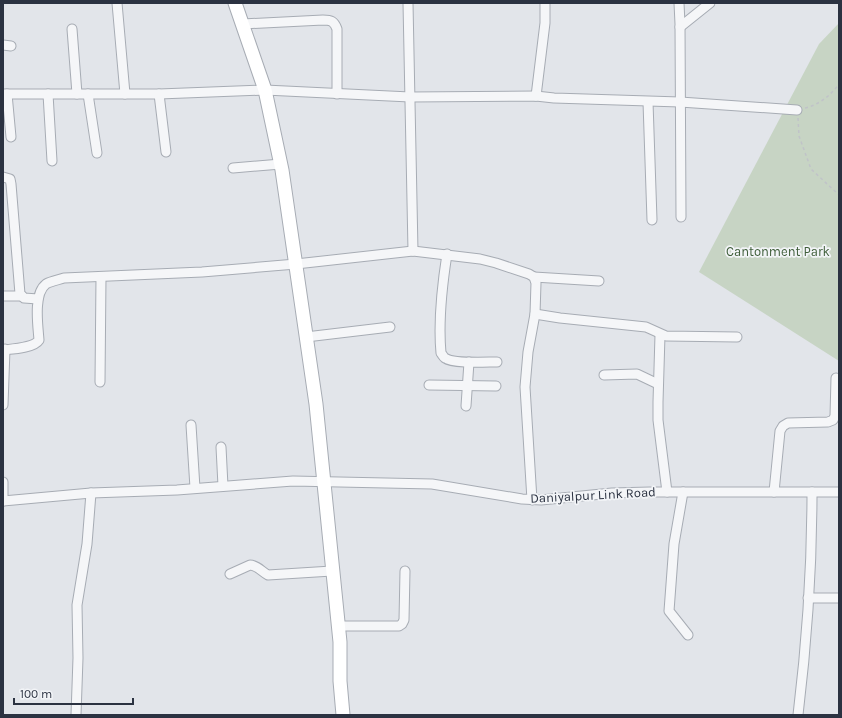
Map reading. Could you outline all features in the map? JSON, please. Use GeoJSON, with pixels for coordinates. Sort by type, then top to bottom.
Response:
{"type":"FeatureCollection","features":[{"type":"Feature","properties":{"kind":"street"},"geometry":{"type":"LineString","coordinates":[[117,3],[125,94]]}},
{"type":"Feature","properties":{"kind":"street"},"geometry":{"type":"LineString","coordinates":[[235,3],[265,90],[281,164],[316,404],[338,626],[343,715]]}},
{"type":"Feature","properties":{"kind":"street"},"geometry":{"type":"LineString","coordinates":[[408,3],[414,251]]}},
{"type":"Feature","properties":{"kind":"street"},"geometry":{"type":"LineString","coordinates":[[536,96],[545,23],[545,3]]}},
{"type":"Feature","properties":{"kind":"street"},"geometry":{"type":"LineString","coordinates":[[679,3],[681,217]]}},
{"type":"Feature","properties":{"kind":"street"},"geometry":{"type":"LineString","coordinates":[[680,27],[710,3]]}},
{"type":"Feature","properties":{"kind":"street"},"geometry":{"type":"LineString","coordinates":[[243,24],[331,20],[337,29],[337,94]]}},
{"type":"Feature","properties":{"kind":"street"},"geometry":{"type":"LineString","coordinates":[[72,29],[77,94]]}},
{"type":"Feature","properties":{"kind":"street"},"geometry":{"type":"LineString","coordinates":[[11,137],[5,94],[159,94],[265,90],[410,97],[536,96],[648,102],[680,102],[797,110]]}},
{"type":"Feature","properties":{"kind":"street"},"geometry":{"type":"LineString","coordinates":[[48,94],[52,160]]}},
{"type":"Feature","properties":{"kind":"street"},"geometry":{"type":"LineString","coordinates":[[88,94],[97,153]]}},
{"type":"Feature","properties":{"kind":"street"},"geometry":{"type":"LineString","coordinates":[[159,94],[166,152]]}},
{"type":"Feature","properties":{"kind":"street"},"geometry":{"type":"LineString","coordinates":[[648,102],[652,220]]}},
{"type":"Feature","properties":{"kind":"street"},"geometry":{"type":"LineString","coordinates":[[233,168],[281,164]]}},
{"type":"Feature","properties":{"kind":"street"},"geometry":{"type":"LineString","coordinates":[[3,177],[10,179],[11,184],[19,288],[22,296]]}},
{"type":"Feature","properties":{"kind":"street"},"geometry":{"type":"LineString","coordinates":[[3,405],[4,349],[37,343],[39,340],[38,299],[45,285],[55,280],[64,278],[194,273],[414,251],[447,254],[496,263],[529,274],[534,278],[536,284],[535,314],[528,352],[524,387],[532,500]]}},
{"type":"Feature","properties":{"kind":"street"},"geometry":{"type":"LineString","coordinates":[[447,254],[443,281],[441,312],[441,353],[445,358],[450,360],[497,362]]}},
{"type":"Feature","properties":{"kind":"street"},"geometry":{"type":"LineString","coordinates":[[100,382],[101,277]]}},
{"type":"Feature","properties":{"kind":"street"},"geometry":{"type":"LineString","coordinates":[[534,278],[599,280]]}},
{"type":"Feature","properties":{"kind":"street"},"geometry":{"type":"LineString","coordinates":[[3,296],[22,296],[24,298],[38,299]]}},
{"type":"Feature","properties":{"kind":"street"},"geometry":{"type":"LineString","coordinates":[[535,314],[646,327],[660,335],[666,336],[737,337]]}},
{"type":"Feature","properties":{"kind":"street"},"geometry":{"type":"LineString","coordinates":[[306,336],[390,327]]}},
{"type":"Feature","properties":{"kind":"street"},"geometry":{"type":"LineString","coordinates":[[660,335],[658,420],[667,492]]}},
{"type":"Feature","properties":{"kind":"street"},"geometry":{"type":"LineString","coordinates":[[466,406],[469,362]]}},
{"type":"Feature","properties":{"kind":"street"},"geometry":{"type":"LineString","coordinates":[[604,375],[638,374],[658,384]]}},
{"type":"Feature","properties":{"kind":"street"},"geometry":{"type":"LineString","coordinates":[[774,492],[780,431],[783,426],[788,423],[828,422],[833,420],[835,416],[837,393],[836,378]]}},
{"type":"Feature","properties":{"kind":"street"},"geometry":{"type":"LineString","coordinates":[[429,386],[496,386]]}},
{"type":"Feature","properties":{"kind":"street"},"geometry":{"type":"LineString","coordinates":[[191,425],[195,488]]}},
{"type":"Feature","properties":{"kind":"street"},"geometry":{"type":"LineString","coordinates":[[221,447],[223,486]]}},
{"type":"Feature","properties":{"kind":"street","name":"Daniyalpur Link Road"},"geometry":{"type":"LineString","coordinates":[[3,501],[91,493],[293,481],[324,483],[432,484],[532,500],[612,493],[839,492]]}},
{"type":"Feature","properties":{"kind":"street"},"geometry":{"type":"LineString","coordinates":[[3,482],[3,501]]}},
{"type":"Feature","properties":{"kind":"street"},"geometry":{"type":"LineString","coordinates":[[683,492],[674,544],[669,611],[688,635]]}},
{"type":"Feature","properties":{"kind":"street"},"geometry":{"type":"LineString","coordinates":[[798,715],[812,536],[812,492]]}},
{"type":"Feature","properties":{"kind":"street"},"geometry":{"type":"LineString","coordinates":[[76,715],[78,658],[77,605],[87,544],[91,493]]}},
{"type":"Feature","properties":{"kind":"street"},"geometry":{"type":"LineString","coordinates":[[230,574],[250,565],[253,565],[268,575],[332,571]]}},
{"type":"Feature","properties":{"kind":"street"},"geometry":{"type":"LineString","coordinates":[[338,626],[399,626],[402,624],[404,620],[406,571]]}},
{"type":"Feature","properties":{"kind":"street"},"geometry":{"type":"LineString","coordinates":[[808,598],[839,598]]}},
{"type":"Feature","properties":{"kind":"path"},"geometry":{"type":"LineString","coordinates":[[839,84],[826,98],[812,106],[797,110],[799,136],[811,169],[839,195]]}},
{"type":"Feature","properties":{"kind":"green space","name":"Cantonment Park"},"geometry":{"type":"Polygon","coordinates":[[[839,23],[839,361],[699,272],[819,44],[839,23]]]}}]}
